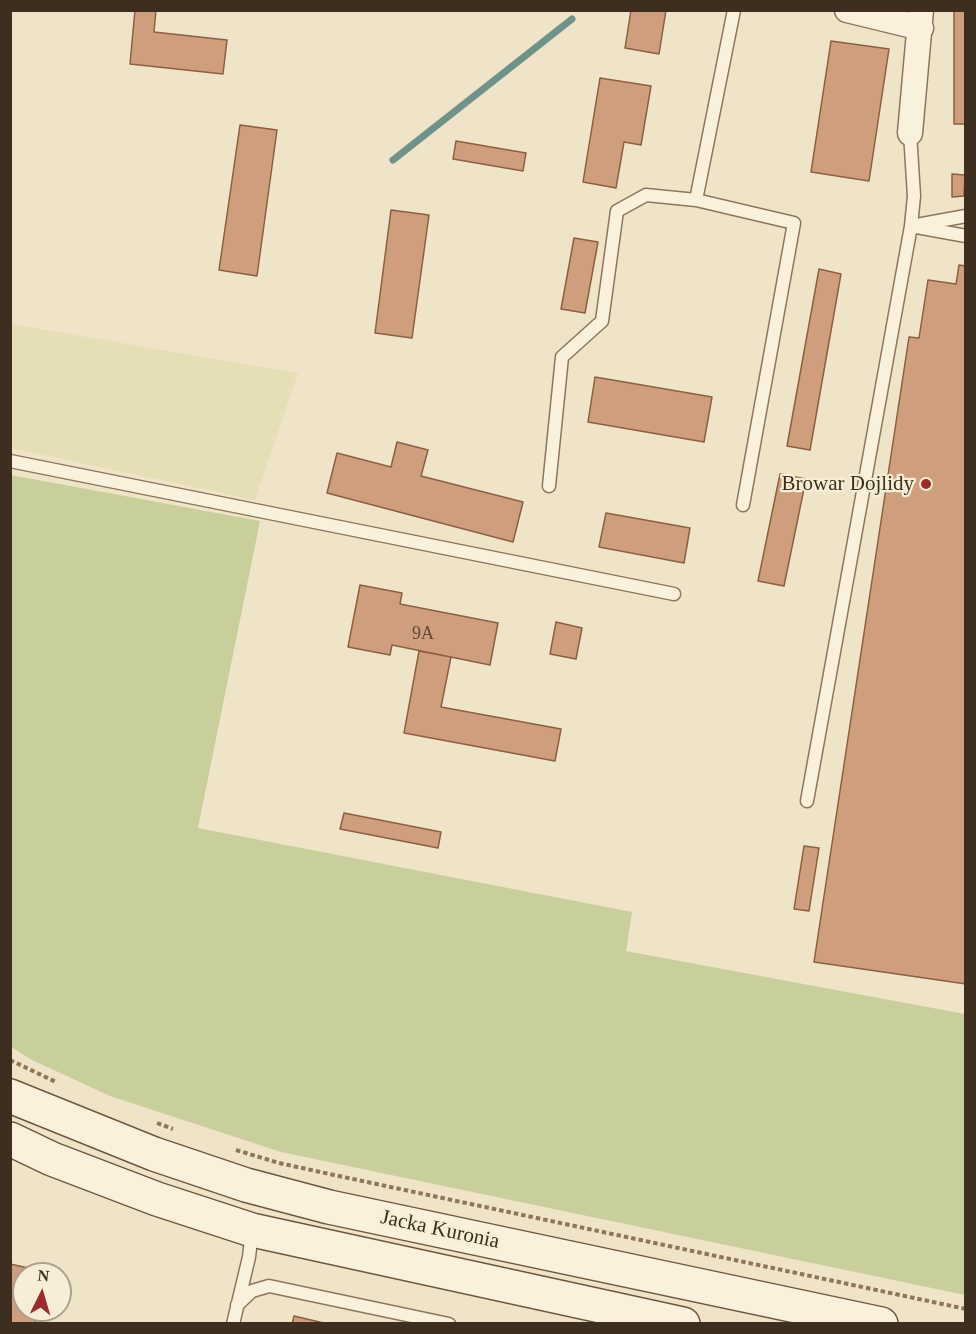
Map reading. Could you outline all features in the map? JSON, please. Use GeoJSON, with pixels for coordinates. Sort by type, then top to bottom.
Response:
{"type":"FeatureCollection","features":[{"type":"Feature","properties":{"kind":"main road","name":"Jacka Kuronia"},"geometry":{"type":"LineString","coordinates":[[10,1096],[153,1154],[257,1188],[341,1209],[881,1323]]}},
{"type":"Feature","properties":{"kind":"main road","name":"Jacka Kuronia"},"geometry":{"type":"LineString","coordinates":[[10,1139],[52,1159],[157,1199],[252,1230],[683,1323]]}},
{"type":"Feature","properties":{"kind":"street"},"geometry":{"type":"LineString","coordinates":[[847,10],[921,19],[910,133]]}},
{"type":"Feature","properties":{"kind":"lane"},"geometry":{"type":"LineString","coordinates":[[696,200],[734,10]]}},
{"type":"Feature","properties":{"kind":"lane"},"geometry":{"type":"LineString","coordinates":[[807,801],[910,226],[914,196],[910,133]]}},
{"type":"Feature","properties":{"kind":"lane"},"geometry":{"type":"LineString","coordinates":[[549,486],[562,357],[602,321],[617,211],[646,195],[696,200],[794,224],[743,505]]}},
{"type":"Feature","properties":{"kind":"lane"},"geometry":{"type":"LineString","coordinates":[[910,226],[966,216]]}},
{"type":"Feature","properties":{"kind":"lane"},"geometry":{"type":"LineString","coordinates":[[910,226],[966,236]]}},
{"type":"Feature","properties":{"kind":"lane"},"geometry":{"type":"LineString","coordinates":[[10,461],[674,594]]}},
{"type":"Feature","properties":{"kind":"lane"},"geometry":{"type":"LineString","coordinates":[[233,1323],[249,1257],[252,1230]]}},
{"type":"Feature","properties":{"kind":"lane"},"geometry":{"type":"LineString","coordinates":[[237,1305],[252,1291],[268,1286],[449,1323]]}},
{"type":"Feature","properties":{"kind":"path"},"geometry":{"type":"LineString","coordinates":[[10,1060],[61,1084]]}},
{"type":"Feature","properties":{"kind":"path"},"geometry":{"type":"LineString","coordinates":[[146,1119],[179,1131]]}},
{"type":"Feature","properties":{"kind":"path"},"geometry":{"type":"LineString","coordinates":[[234,1150],[334,1175],[966,1309]]}},
{"type":"Feature","properties":{"kind":"shaded area"},"geometry":{"type":"Polygon","coordinates":[[[10,324],[298,373],[255,500],[11,448],[10,324]]]}},
{"type":"Feature","properties":{"kind":"green space"},"geometry":{"type":"Polygon","coordinates":[[[11,475],[260,521],[198,828],[632,912],[626,951],[965,1014],[965,1295],[281,1152],[110,1096],[32,1060],[11,1047],[11,475]]]}},
{"type":"Feature","properties":{"kind":"building"},"geometry":{"type":"Polygon","coordinates":[[[135,10],[156,10],[154,32],[227,40],[223,74],[130,64],[135,10]]]}},
{"type":"Feature","properties":{"kind":"building"},"geometry":{"type":"Polygon","coordinates":[[[631,10],[666,10],[659,54],[625,48],[631,10]]]}},
{"type":"Feature","properties":{"kind":"building"},"geometry":{"type":"Polygon","coordinates":[[[954,10],[966,10],[966,124],[954,124],[954,10]]]}},
{"type":"Feature","properties":{"kind":"building"},"geometry":{"type":"Polygon","coordinates":[[[831,41],[889,49],[869,181],[811,172],[831,41]]]}},
{"type":"Feature","properties":{"kind":"building"},"geometry":{"type":"Polygon","coordinates":[[[600,78],[651,86],[641,145],[624,142],[616,188],[583,182],[600,78]]]}},
{"type":"Feature","properties":{"kind":"building"},"geometry":{"type":"Polygon","coordinates":[[[240,125],[277,130],[257,276],[219,270],[240,125]]]}},
{"type":"Feature","properties":{"kind":"building"},"geometry":{"type":"Polygon","coordinates":[[[456,141],[526,153],[523,171],[453,159],[456,141]]]}},
{"type":"Feature","properties":{"kind":"building"},"geometry":{"type":"Polygon","coordinates":[[[952,174],[965,175],[964,196],[952,197],[952,174]]]}},
{"type":"Feature","properties":{"kind":"building"},"geometry":{"type":"Polygon","coordinates":[[[391,210],[429,215],[412,338],[375,333],[391,210]]]}},
{"type":"Feature","properties":{"kind":"building"},"geometry":{"type":"Polygon","coordinates":[[[574,238],[598,242],[585,313],[561,309],[574,238]]]}},
{"type":"Feature","properties":{"kind":"building","name":"Browar Dojlidy"},"geometry":{"type":"Polygon","coordinates":[[[959,265],[966,266],[966,984],[814,962],[909,337],[919,338],[928,280],[956,284],[959,265]]]}},
{"type":"Feature","properties":{"kind":"building"},"geometry":{"type":"Polygon","coordinates":[[[819,269],[841,274],[810,450],[787,446],[819,269]]]}},
{"type":"Feature","properties":{"kind":"building"},"geometry":{"type":"Polygon","coordinates":[[[595,377],[712,397],[704,442],[588,422],[595,377]]]}},
{"type":"Feature","properties":{"kind":"building"},"geometry":{"type":"Polygon","coordinates":[[[397,442],[428,450],[421,476],[523,502],[513,542],[327,493],[337,453],[391,467],[397,442]]]}},
{"type":"Feature","properties":{"kind":"building"},"geometry":{"type":"Polygon","coordinates":[[[780,474],[806,479],[784,586],[758,581],[780,474]]]}},
{"type":"Feature","properties":{"kind":"building"},"geometry":{"type":"Polygon","coordinates":[[[606,513],[690,528],[684,563],[599,547],[606,513]]]}},
{"type":"Feature","properties":{"kind":"building"},"geometry":{"type":"Polygon","coordinates":[[[360,585],[402,593],[400,604],[498,623],[490,665],[392,645],[390,655],[348,647],[360,585]]]}},
{"type":"Feature","properties":{"kind":"building"},"geometry":{"type":"Polygon","coordinates":[[[556,622],[582,628],[576,659],[550,654],[556,622]]]}},
{"type":"Feature","properties":{"kind":"building"},"geometry":{"type":"Polygon","coordinates":[[[419,651],[451,657],[441,707],[561,729],[555,761],[404,733],[419,651]]]}},
{"type":"Feature","properties":{"kind":"building"},"geometry":{"type":"Polygon","coordinates":[[[344,813],[441,832],[438,848],[340,829],[344,813]]]}},
{"type":"Feature","properties":{"kind":"building"},"geometry":{"type":"Polygon","coordinates":[[[804,846],[819,848],[809,911],[794,909],[804,846]]]}},
{"type":"Feature","properties":{"kind":"building"},"geometry":{"type":"Polygon","coordinates":[[[10,1264],[12,1264],[12,1322],[35,1322],[35,1324],[10,1324],[10,1264]]]}},
{"type":"Feature","properties":{"kind":"building"},"geometry":{"type":"Polygon","coordinates":[[[294,1316],[328,1324],[292,1324],[294,1316]]]}},
{"type":"Feature","properties":{"kind":"waterway"},"geometry":{"type":"LineString","coordinates":[[393,160],[572,19]]}},
{"type":"Feature","properties":{"kind":"place","name":"Browar Dojlidy"},"geometry":{"type":"Point","coordinates":[926,484]}}]}
